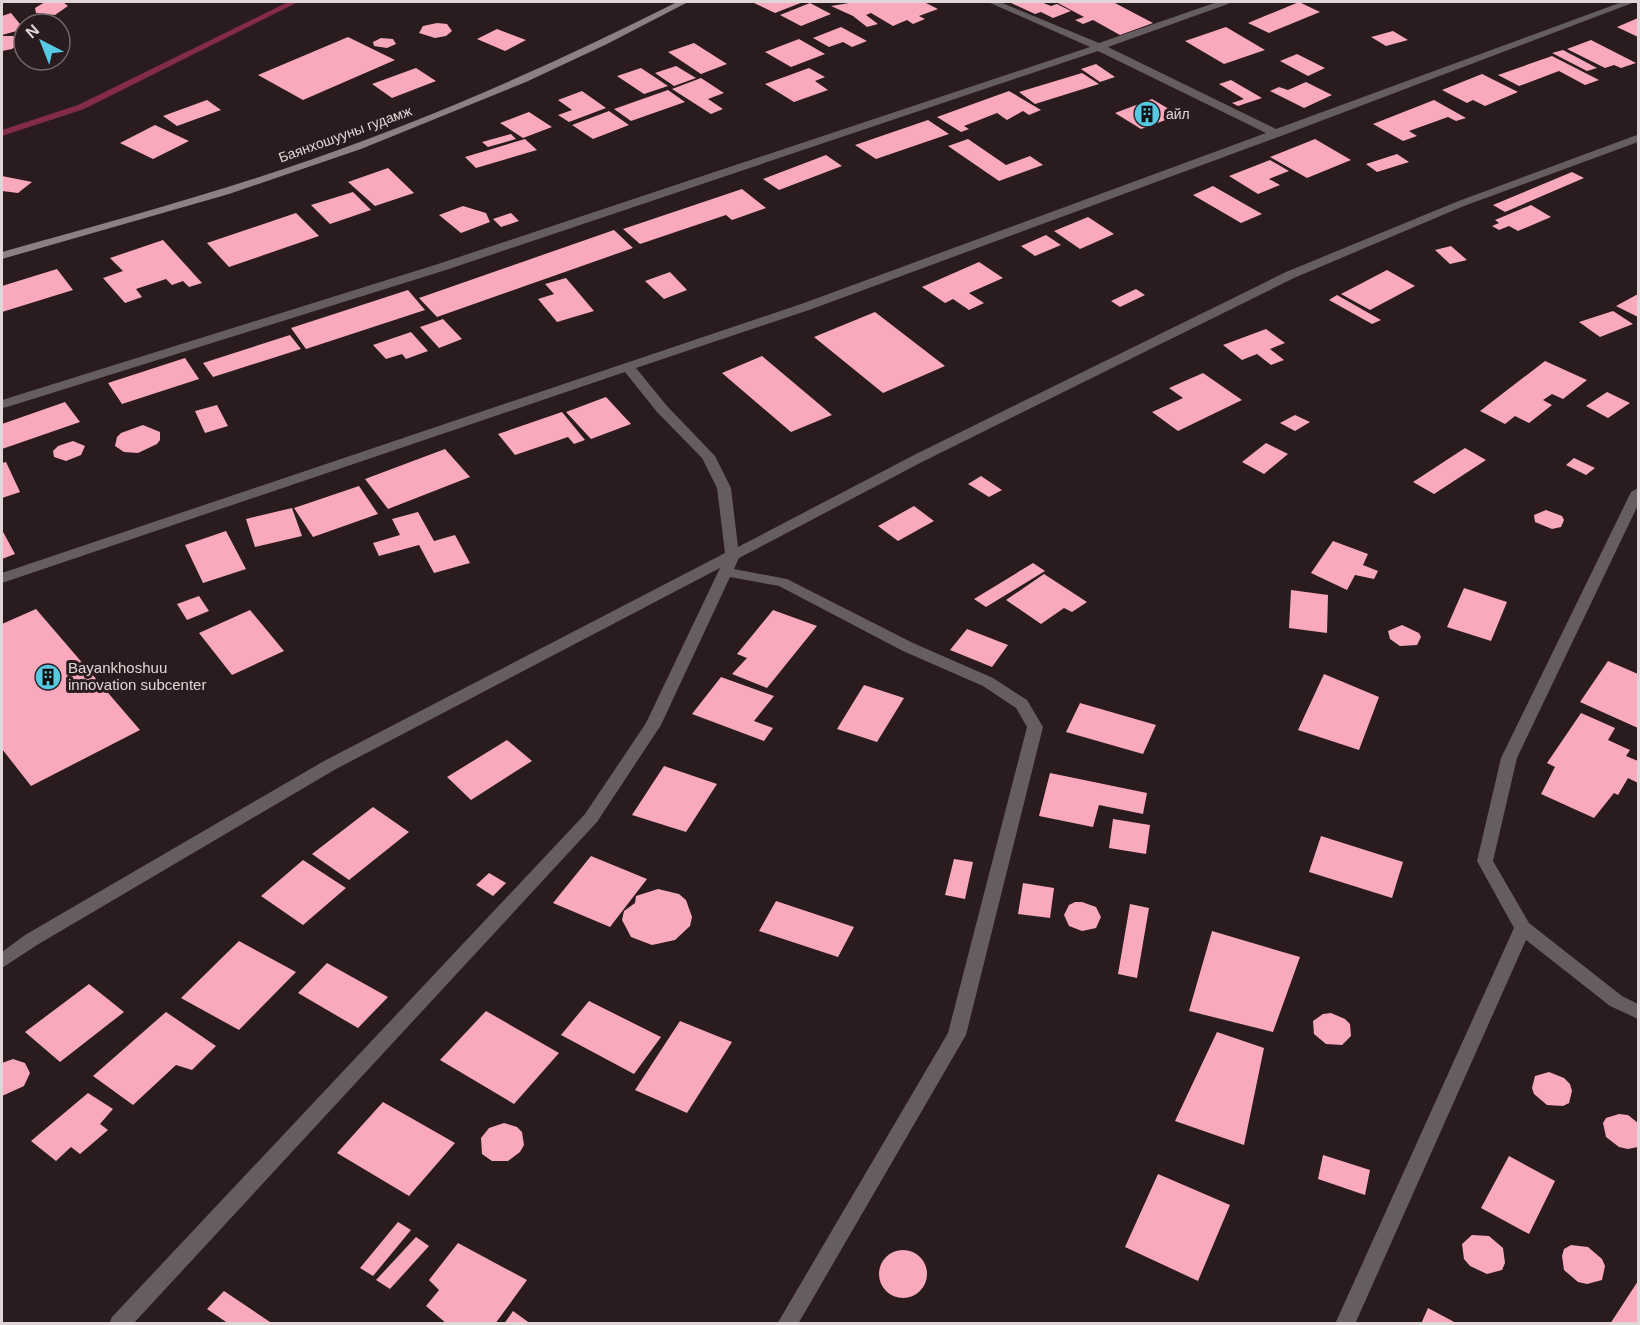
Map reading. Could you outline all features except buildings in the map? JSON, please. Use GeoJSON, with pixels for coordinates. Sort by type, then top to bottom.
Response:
{"type":"FeatureCollection","features":[{"type":"Feature","properties":{"kind":"main road","name":"Баянхошууны гудамж"},"geometry":{"type":"LineString","coordinates":[[2,256],[220,192],[355,148],[542,72],[683,2]]}},
{"type":"Feature","properties":{"kind":"street"},"geometry":{"type":"LineString","coordinates":[[993,2],[1099,47],[1277,134]]}},
{"type":"Feature","properties":{"kind":"street"},"geometry":{"type":"LineString","coordinates":[[2,404],[442,267],[1099,47],[1225,2]]}},
{"type":"Feature","properties":{"kind":"street"},"geometry":{"type":"LineString","coordinates":[[2,578],[808,306],[1630,2]]}},
{"type":"Feature","properties":{"kind":"street"},"geometry":{"type":"LineString","coordinates":[[2,961],[31,940],[330,765],[729,564],[919,458],[1290,275],[1460,204],[1638,138]]}},
{"type":"Feature","properties":{"kind":"street"},"geometry":{"type":"LineString","coordinates":[[119,1323],[591,818],[653,726],[729,564],[724,489],[708,456],[662,409],[628,367]]}},
{"type":"Feature","properties":{"kind":"street"},"geometry":{"type":"LineString","coordinates":[[1638,492],[1509,758],[1485,861],[1523,928],[1616,1001],[1638,1012]]}},
{"type":"Feature","properties":{"kind":"street"},"geometry":{"type":"LineString","coordinates":[[729,564],[782,582],[908,647],[988,682],[1022,704],[1035,727],[957,1035],[787,1323]]}},
{"type":"Feature","properties":{"kind":"street"},"geometry":{"type":"LineString","coordinates":[[1345,1323],[1523,928]]}},
{"type":"Feature","properties":{"kind":"waterway"},"geometry":{"type":"LineString","coordinates":[[2,133],[81,107],[294,2]]}},
{"type":"Feature","properties":{"kind":"place","name":"айл"},"geometry":{"type":"Point","coordinates":[1147,114]}},
{"type":"Feature","properties":{"kind":"place","name":"Bayankhoshuu innovation subcenter"},"geometry":{"type":"Point","coordinates":[48,677]}}]}
